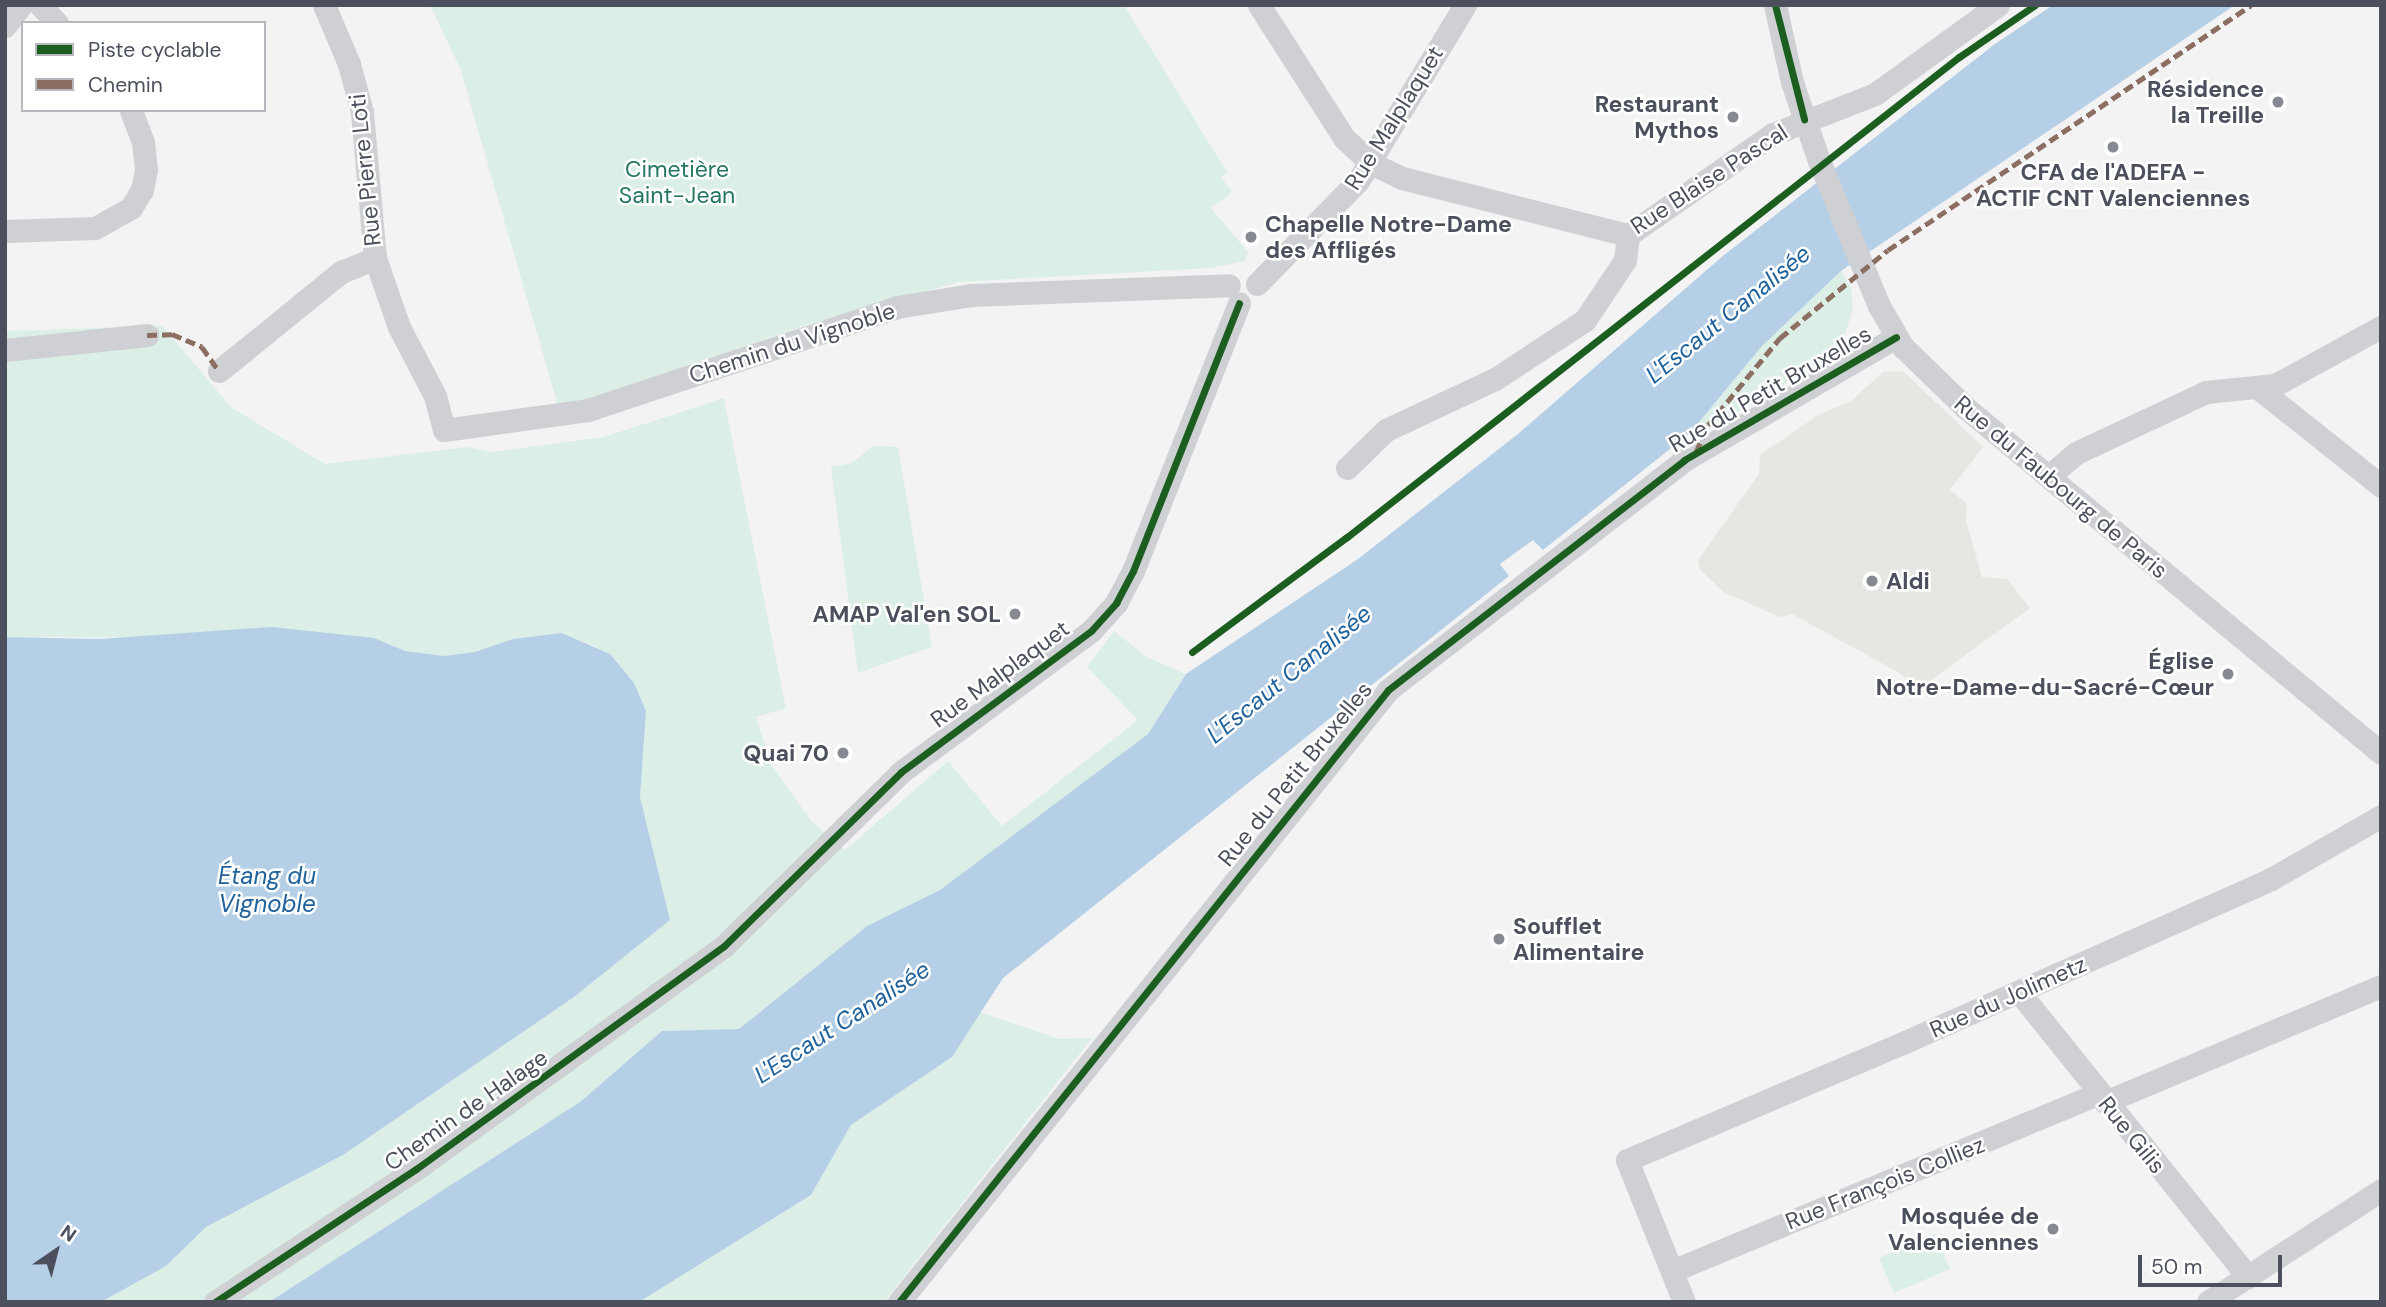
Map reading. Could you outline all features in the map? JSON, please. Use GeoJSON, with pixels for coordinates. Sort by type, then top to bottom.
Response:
{"type":"FeatureCollection","features":[{"type":"Feature","properties":{"kind":"street"},"geometry":{"type":"LineString","coordinates":[[5,26],[21,5]]}},
{"type":"Feature","properties":{"kind":"street"},"geometry":{"type":"LineString","coordinates":[[40,5],[55,21]]}},
{"type":"Feature","properties":{"kind":"street","name":"Rue Pierre Loti"},"geometry":{"type":"LineString","coordinates":[[324,5],[349,65],[362,112],[375,257],[399,327],[436,397],[444,430]]}},
{"type":"Feature","properties":{"kind":"street","name":"Rue Blaise Pascal"},"geometry":{"type":"LineString","coordinates":[[1259,5],[1344,138],[1371,163],[1402,178],[1628,235],[1764,140],[1804,119],[1875,94],[1997,5]]}},
{"type":"Feature","properties":{"kind":"street","name":"Rue Malplaquet"},"geometry":{"type":"LineString","coordinates":[[1257,284],[1344,198],[1371,163],[1465,5]]}},
{"type":"Feature","properties":{"kind":"street","name":"Rue du Faubourg de Paris"},"geometry":{"type":"LineString","coordinates":[[1775,5],[1804,119],[1879,306],[1896,337],[1949,394],[2050,475],[2289,681],[2381,753]]}},
{"type":"Feature","properties":{"kind":"street"},"geometry":{"type":"LineString","coordinates":[[5,231],[95,228],[131,208],[142,191],[146,170],[143,142],[132,112]]}},
{"type":"Feature","properties":{"kind":"street"},"geometry":{"type":"LineString","coordinates":[[1347,468],[1386,430],[1495,379],[1584,320],[1606,293],[1625,260],[1628,235]]}},
{"type":"Feature","properties":{"kind":"street","name":"Rue Pierre Loti"},"geometry":{"type":"LineString","coordinates":[[219,372],[341,272],[375,257]]}},
{"type":"Feature","properties":{"kind":"street","name":"Chemin du Vignoble"},"geometry":{"type":"LineString","coordinates":[[444,430],[588,410],[897,307],[972,295],[1234,294],[1241,274],[1257,284]]}},
{"type":"Feature","properties":{"kind":"street","name":"Rue Malplaquet"},"geometry":{"type":"LineString","coordinates":[[732,940],[901,772],[1071,649],[1107,614],[1138,561],[1234,294]]}},
{"type":"Feature","properties":{"kind":"street"},"geometry":{"type":"LineString","coordinates":[[2050,475],[2076,453],[2206,392],[2258,388],[2280,383],[2381,327]]}},
{"type":"Feature","properties":{"kind":"street"},"geometry":{"type":"LineString","coordinates":[[5,350],[147,335]]}},
{"type":"Feature","properties":{"kind":"street","name":"Rue du Petit Bruxelles"},"geometry":{"type":"LineString","coordinates":[[899,1302],[1388,690],[1678,464],[1896,337]]}},
{"type":"Feature","properties":{"kind":"street"},"geometry":{"type":"LineString","coordinates":[[2258,388],[2381,486]]}},
{"type":"Feature","properties":{"kind":"street","name":"Rue du Jolimetz"},"geometry":{"type":"LineString","coordinates":[[1672,1271],[1627,1160],[2020,992],[2271,879],[2381,816]]}},
{"type":"Feature","properties":{"kind":"street","name":"Chemin de Halage"},"geometry":{"type":"LineString","coordinates":[[215,1302],[416,1169],[732,940]]}},
{"type":"Feature","properties":{"kind":"street","name":"Rue François Colliez"},"geometry":{"type":"LineString","coordinates":[[1672,1271],[2381,986]]}},
{"type":"Feature","properties":{"kind":"street","name":"Rue Gilis"},"geometry":{"type":"LineString","coordinates":[[2020,992],[2101,1098],[2248,1277]]}},
{"type":"Feature","properties":{"kind":"street"},"geometry":{"type":"LineString","coordinates":[[2208,1302],[2381,1190]]}},
{"type":"Feature","properties":{"kind":"street"},"geometry":{"type":"LineString","coordinates":[[1672,1271],[1684,1302]]}},
{"type":"Feature","properties":{"kind":"shaded area"},"geometry":{"type":"Polygon","coordinates":[[[1903,371],[1983,447],[1950,490],[1967,504],[1966,521],[1982,577],[2007,579],[2030,608],[1919,689],[1898,672],[1792,614],[1780,617],[1725,593],[1700,570],[1698,560],[1759,474],[1760,455],[1818,415],[1851,401],[1883,372],[1903,371]]]}},
{"type":"Feature","properties":{"kind":"green space","name":"Cimetière Saint-Jean"},"geometry":{"type":"Polygon","coordinates":[[[430,5],[1124,5],[1227,172],[1221,177],[1232,192],[1211,208],[1248,252],[1245,261],[1211,268],[959,282],[803,326],[559,409],[460,68],[430,5]]]}},
{"type":"Feature","properties":{"kind":"green space"},"geometry":{"type":"Polygon","coordinates":[[[1841,271],[1851,288],[1853,309],[1841,346],[1755,404],[1690,433],[1762,346],[1841,271]]]}},
{"type":"Feature","properties":{"kind":"green space"},"geometry":{"type":"Polygon","coordinates":[[[162,326],[232,408],[325,464],[468,447],[492,452],[604,437],[724,398],[786,708],[756,717],[772,766],[812,822],[845,850],[948,761],[1002,826],[1138,720],[1087,667],[1114,631],[1147,657],[1186,674],[1148,734],[940,890],[867,926],[739,1029],[662,1031],[580,1102],[269,1302],[101,1302],[166,1266],[206,1227],[343,1155],[574,997],[670,920],[640,797],[646,711],[634,683],[610,655],[592,645],[562,633],[513,639],[475,652],[444,656],[405,651],[373,638],[5,637],[5,331],[162,326]]]}},
{"type":"Feature","properties":{"kind":"green space"},"geometry":{"type":"Polygon","coordinates":[[[873,446],[898,447],[932,647],[858,673],[831,467],[852,463],[873,446]]]}},
{"type":"Feature","properties":{"kind":"green space"},"geometry":{"type":"Polygon","coordinates":[[[980,1012],[1059,1039],[1092,1038],[884,1302],[639,1302],[811,1195],[851,1125],[952,1057],[980,1012]]]}},
{"type":"Feature","properties":{"kind":"green space"},"geometry":{"type":"Polygon","coordinates":[[[1935,1234],[1950,1269],[1894,1293],[1879,1258],[1935,1234]]]}},
{"type":"Feature","properties":{"kind":"water","name":"L'Escaut Canalisée"},"geometry":{"type":"Polygon","coordinates":[[[2053,5],[2235,5],[1841,271],[1762,346],[1690,433],[1543,550],[1533,540],[1500,564],[1509,576],[1003,978],[952,1057],[851,1125],[811,1195],[639,1302],[269,1302],[580,1102],[662,1031],[739,1029],[867,926],[940,890],[1148,734],[1186,674],[1358,559],[1518,434],[1724,255],[1995,44],[2053,5]]]}},
{"type":"Feature","properties":{"kind":"water","name":"Étang du Vignoble"},"geometry":{"type":"Polygon","coordinates":[[[272,627],[374,638],[405,651],[444,656],[475,652],[513,639],[562,633],[610,654],[634,683],[646,711],[640,797],[670,920],[574,997],[343,1155],[206,1227],[166,1266],[101,1302],[5,1302],[5,637],[99,639],[272,627]]]}},
{"type":"Feature","properties":{"kind":"marked path"},"geometry":{"type":"LineString","coordinates":[[1696,452],[1708,425],[1780,338],[1888,250],[2251,5]]}},
{"type":"Feature","properties":{"kind":"marked path"},"geometry":{"type":"LineString","coordinates":[[147,335],[172,334],[202,347],[219,371]]}},
{"type":"Feature","properties":{"kind":"cycle path"},"geometry":{"type":"LineString","coordinates":[[1775,5],[1804,119]]}},
{"type":"Feature","properties":{"kind":"cycle path"},"geometry":{"type":"LineString","coordinates":[[1192,652],[1347,537],[1959,57],[2035,5]]}},
{"type":"Feature","properties":{"kind":"cycle path"},"geometry":{"type":"LineString","coordinates":[[215,1302],[416,1169],[724,946],[901,772],[1091,631],[1116,603],[1133,571],[1239,303]]}},
{"type":"Feature","properties":{"kind":"cycle path"},"geometry":{"type":"LineString","coordinates":[[899,1302],[1388,690],[1684,460],[1896,337]]}},
{"type":"Feature","properties":{"kind":"place","name":"Résidence la Treille"},"geometry":{"type":"Point","coordinates":[2278,102]}},
{"type":"Feature","properties":{"kind":"place","name":"Restaurant Mythos"},"geometry":{"type":"Point","coordinates":[1733,117]}},
{"type":"Feature","properties":{"kind":"place","name":"CFA de l'ADEFA - ACTIF CNT Valenciennes"},"geometry":{"type":"Point","coordinates":[2113,147]}},
{"type":"Feature","properties":{"kind":"place","name":"Chapelle Notre-Dame des Affligés"},"geometry":{"type":"Point","coordinates":[1251,237]}},
{"type":"Feature","properties":{"kind":"place","name":"Aldi"},"geometry":{"type":"Point","coordinates":[1872,581]}},
{"type":"Feature","properties":{"kind":"place","name":"AMAP Val'en SOL"},"geometry":{"type":"Point","coordinates":[1015,614]}},
{"type":"Feature","properties":{"kind":"place","name":"Église Notre-Dame-du-Sacré-Cœur"},"geometry":{"type":"Point","coordinates":[2228,674]}},
{"type":"Feature","properties":{"kind":"place","name":"Quai 70"},"geometry":{"type":"Point","coordinates":[843,753]}},
{"type":"Feature","properties":{"kind":"place","name":"Soufflet Alimentaire"},"geometry":{"type":"Point","coordinates":[1499,939]}},
{"type":"Feature","properties":{"kind":"place","name":"Mosquée de Valenciennes"},"geometry":{"type":"Point","coordinates":[2053,1229]}}]}
